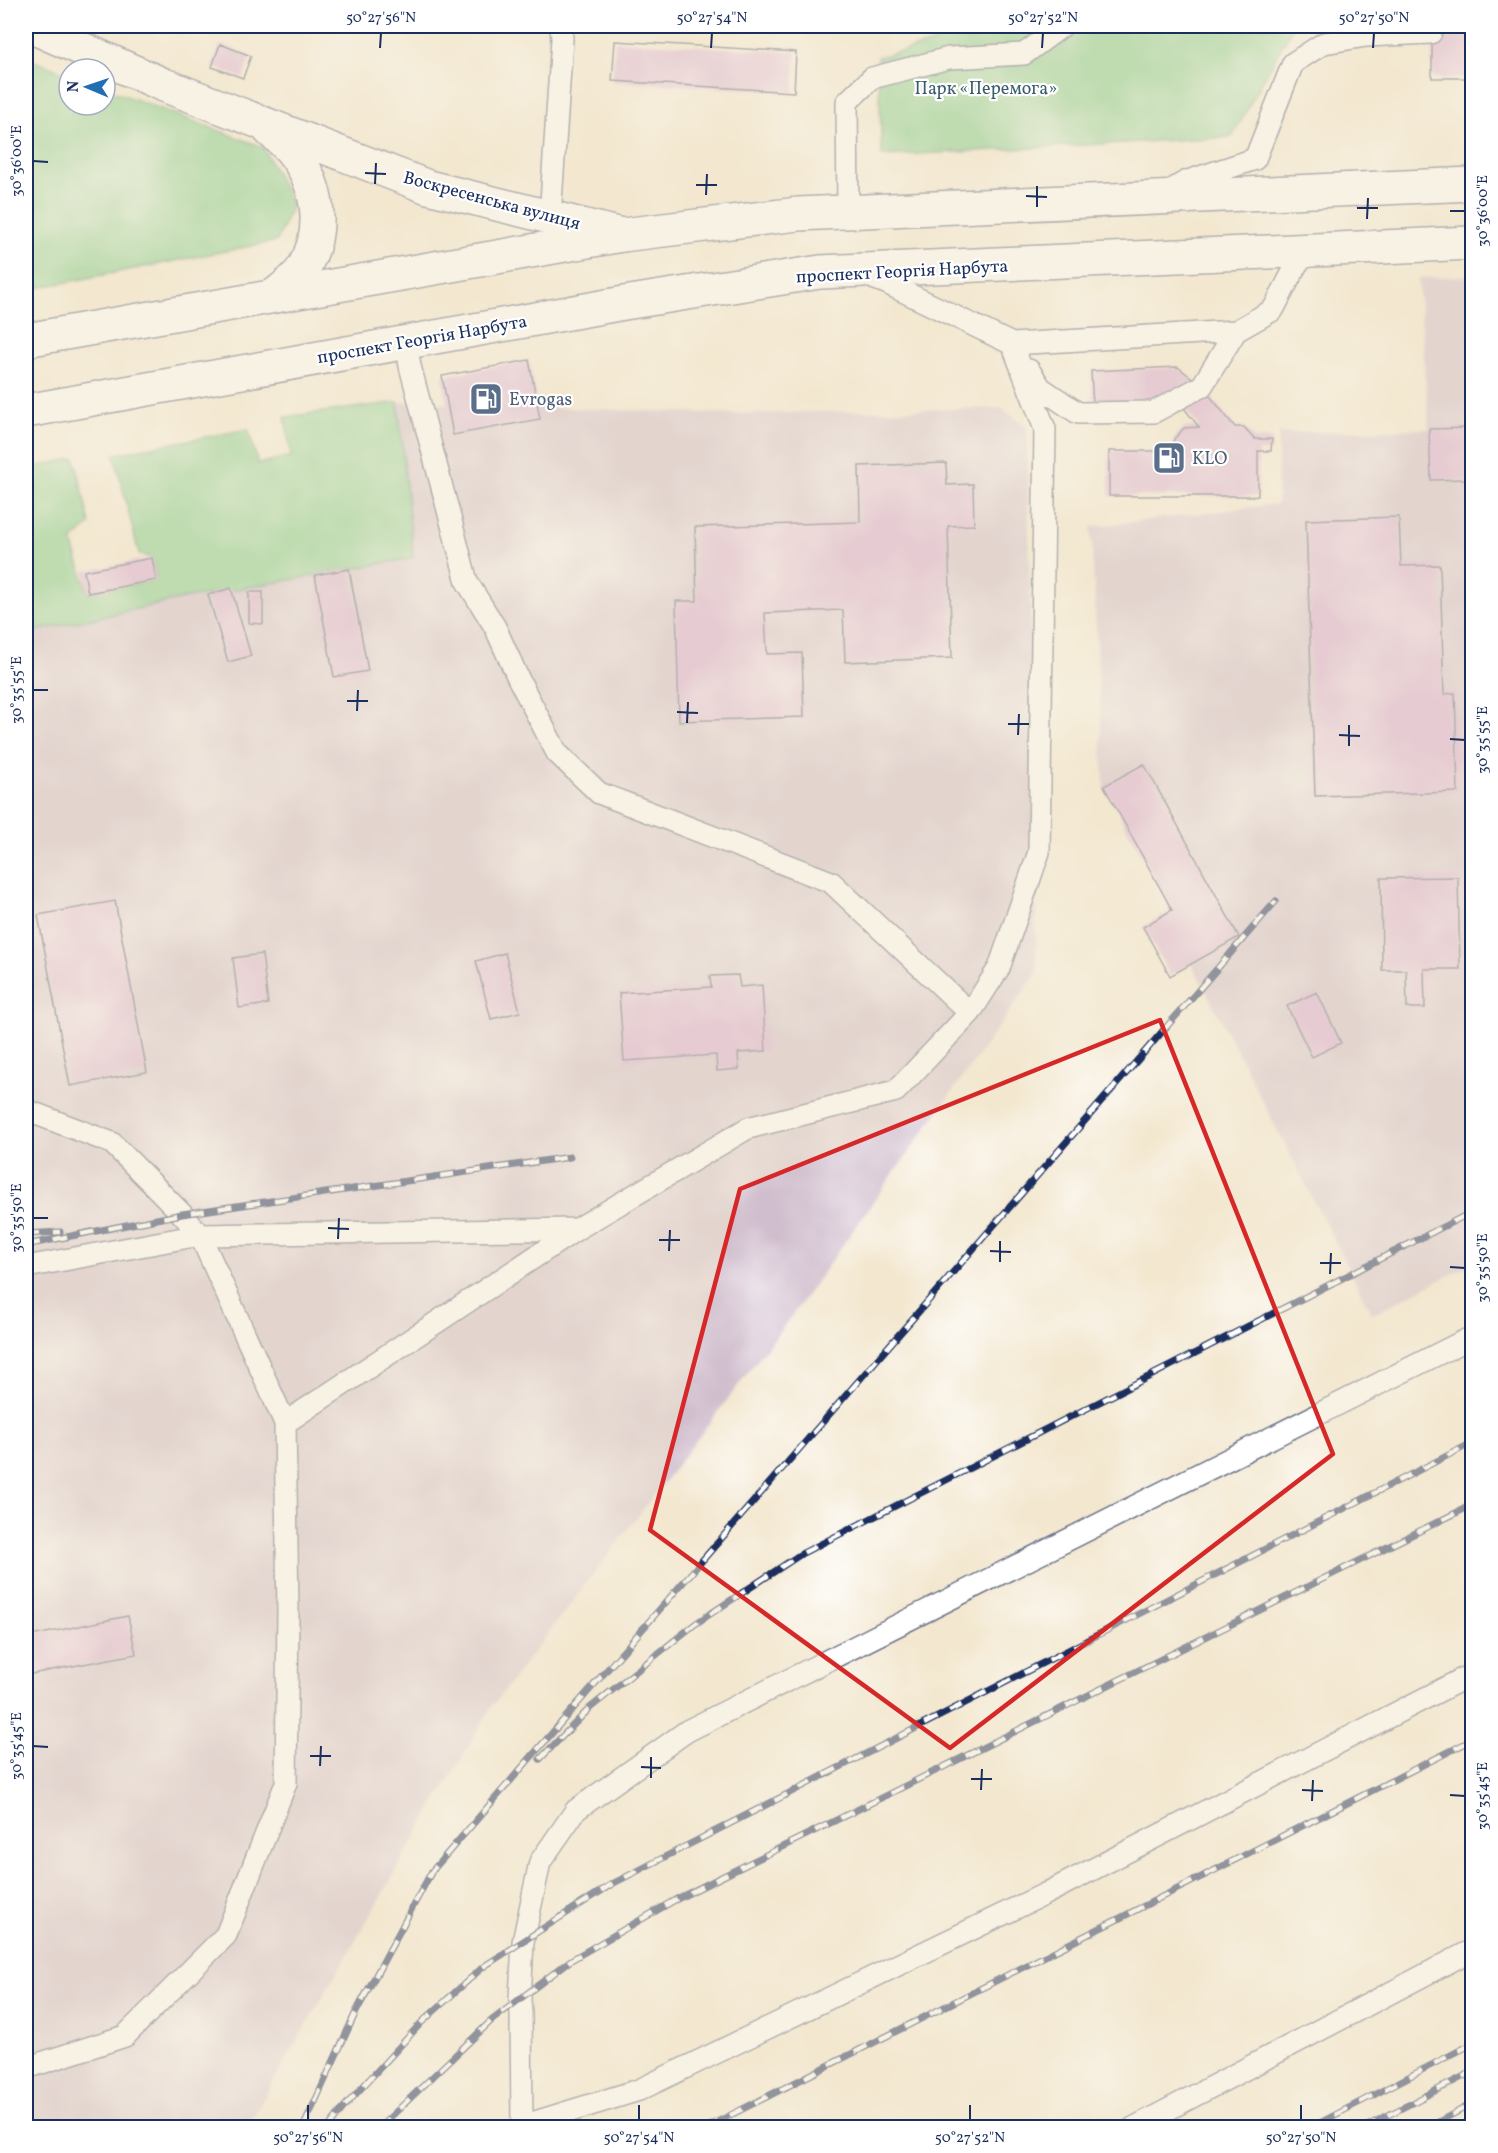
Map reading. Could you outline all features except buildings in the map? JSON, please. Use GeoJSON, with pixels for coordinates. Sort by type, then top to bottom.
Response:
{"type":"FeatureCollection","features":[{"type":"Feature","properties":{"kind":"main road","name":"Воскресенська вулиця"},"geometry":{"type":"LineString","coordinates":[[30,26],[164,85],[428,187],[622,235]]}},
{"type":"Feature","properties":{"kind":"main road","name":"Воскресенська вулиця"},"geometry":{"type":"LineString","coordinates":[[263,123],[292,150],[306,172],[318,213],[316,242],[304,269],[274,296]]}},
{"type":"Feature","properties":{"kind":"main road"},"geometry":{"type":"LineString","coordinates":[[26,340],[622,235],[798,214],[1473,184]]}},
{"type":"Feature","properties":{"kind":"main road","name":"проспект Георгія Нарбута"},"geometry":{"type":"LineString","coordinates":[[26,411],[624,303],[820,272],[1473,243]]}},
{"type":"Feature","properties":{"kind":"lane"},"geometry":{"type":"LineString","coordinates":[[550,217],[561,26]]}},
{"type":"Feature","properties":{"kind":"lane"},"geometry":{"type":"LineString","coordinates":[[848,211],[847,102],[872,78],[949,58],[1024,54],[1062,26]]}},
{"type":"Feature","properties":{"kind":"lane"},"geometry":{"type":"LineString","coordinates":[[1157,198],[1185,182],[1255,159],[1293,63],[1324,43],[1366,36],[1431,33]]}},
{"type":"Feature","properties":{"kind":"lane"},"geometry":{"type":"LineString","coordinates":[[856,272],[886,283],[1012,344],[1236,331],[1273,310],[1298,261],[1318,250]]}},
{"type":"Feature","properties":{"kind":"lane"},"geometry":{"type":"LineString","coordinates":[[1012,344],[1041,388],[1078,413],[1154,412],[1202,386],[1236,331]]}},
{"type":"Feature","properties":{"kind":"lane"},"geometry":{"type":"LineString","coordinates":[[406,342],[410,366],[467,582],[495,627],[556,753],[599,794],[831,882],[970,1013]]}},
{"type":"Feature","properties":{"kind":"lane"},"geometry":{"type":"LineString","coordinates":[[285,1422],[578,1229],[748,1128],[896,1091],[970,1013],[999,968],[1039,852],[1045,429],[1012,344]]}},
{"type":"Feature","properties":{"kind":"lane"},"geometry":{"type":"LineString","coordinates":[[26,1110],[112,1143],[200,1235],[285,1422],[288,1610],[286,1783],[226,1935],[125,2036],[26,2068]]}},
{"type":"Feature","properties":{"kind":"lane"},"geometry":{"type":"LineString","coordinates":[[26,1267],[200,1235],[578,1229]]}},
{"type":"Feature","properties":{"kind":"lane"},"geometry":{"type":"LineString","coordinates":[[1473,1337],[687,1731],[576,1810],[540,1862],[523,1942],[520,1999],[522,2127],[639,2090],[1045,1894],[1473,1674]]}},
{"type":"Feature","properties":{"kind":"lane"},"geometry":{"type":"LineString","coordinates":[[1133,2127],[1473,1950]]}},
{"type":"Feature","properties":{"kind":"highlighted area"},"geometry":{"type":"Polygon","coordinates":[[[1160,1020],[1333,1454],[950,1748],[650,1530],[740,1189],[1160,1020]]]}},
{"type":"Feature","properties":{"kind":"shaded area"},"geometry":{"type":"Polygon","coordinates":[[[1472,276],[1472,1264],[1372,1314],[1192,964],[1170,976],[1172,910],[1104,786],[1091,527],[1277,504],[1279,433],[1429,429],[1418,278],[1472,276]]]}},
{"type":"Feature","properties":{"kind":"shaded area"},"geometry":{"type":"Polygon","coordinates":[[[398,402],[732,414],[1002,408],[1027,427],[1037,973],[796,1310],[490,1709],[247,2127],[26,2127],[26,633],[187,598],[412,558],[398,402]]]}},
{"type":"Feature","properties":{"kind":"green space","name":"Парк «Перемога»"},"geometry":{"type":"Polygon","coordinates":[[[973,26],[1293,26],[1232,137],[882,156],[878,57],[930,44],[973,26]]]}},
{"type":"Feature","properties":{"kind":"green space"},"geometry":{"type":"Polygon","coordinates":[[[26,58],[57,70],[57,117],[117,117],[117,92],[263,147],[292,205],[277,241],[26,290],[26,58]]]}},
{"type":"Feature","properties":{"kind":"green space"},"geometry":{"type":"Polygon","coordinates":[[[398,402],[413,558],[187,598],[26,633],[26,469],[75,458],[90,524],[72,541],[88,593],[156,580],[152,558],[139,554],[114,454],[248,429],[258,464],[291,456],[285,417],[398,402]]]}},
{"type":"Feature","properties":{"kind":"railway"},"geometry":{"type":"LineString","coordinates":[[303,2128],[355,2014],[432,1871],[1276,901]]}},
{"type":"Feature","properties":{"kind":"railway"},"geometry":{"type":"LineString","coordinates":[[26,1245],[182,1214],[570,1157]]}},
{"type":"Feature","properties":{"kind":"railway"},"geometry":{"type":"LineString","coordinates":[[540,1759],[590,1708],[695,1624],[801,1554],[1472,1212]]}},
{"type":"Feature","properties":{"kind":"railway"},"geometry":{"type":"LineString","coordinates":[[26,1234],[60,1232]]}},
{"type":"Feature","properties":{"kind":"railway"},"geometry":{"type":"LineString","coordinates":[[328,2128],[344,2107],[422,2022],[483,1967],[612,1884],[1472,1443]]}},
{"type":"Feature","properties":{"kind":"railway"},"geometry":{"type":"LineString","coordinates":[[379,2128],[491,2021],[571,1960],[675,1900],[1472,1505]]}},
{"type":"Feature","properties":{"kind":"railway"},"geometry":{"type":"LineString","coordinates":[[705,2128],[1472,1740]]}},
{"type":"Feature","properties":{"kind":"railway"},"geometry":{"type":"LineString","coordinates":[[1310,2128],[1472,2044]]}},
{"type":"Feature","properties":{"kind":"railway"},"geometry":{"type":"LineString","coordinates":[[1363,2128],[1472,2072]]}},
{"type":"Feature","properties":{"kind":"railway"},"geometry":{"type":"LineString","coordinates":[[1427,2128],[1472,2104]]}},
{"type":"Feature","properties":{"kind":"place","name":"Evrogas"},"geometry":{"type":"Point","coordinates":[486,399]}},
{"type":"Feature","properties":{"kind":"place","name":"KLO"},"geometry":{"type":"Point","coordinates":[1169,458]}}]}
